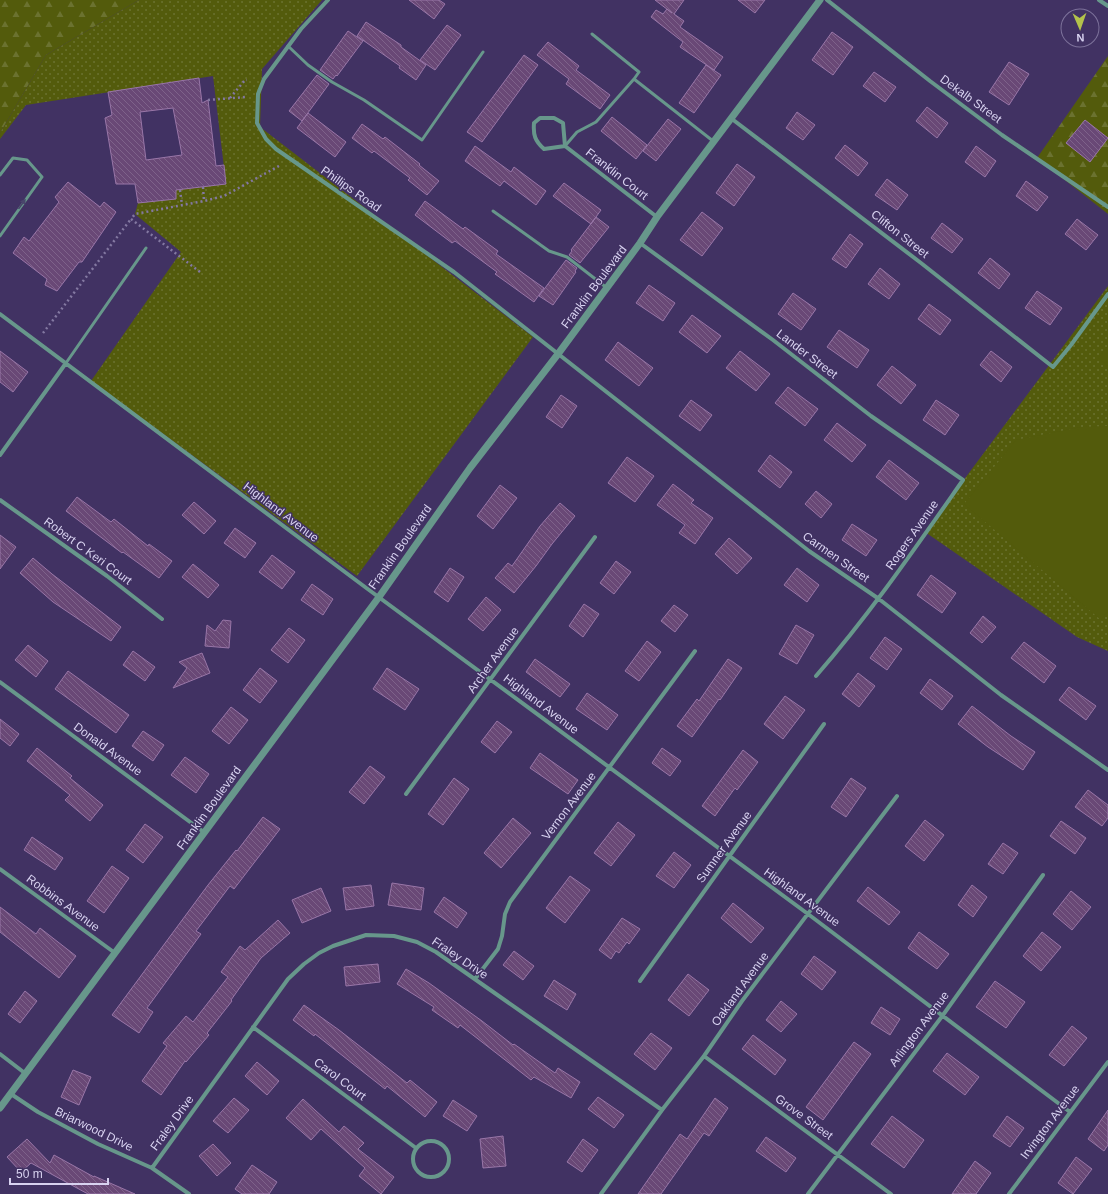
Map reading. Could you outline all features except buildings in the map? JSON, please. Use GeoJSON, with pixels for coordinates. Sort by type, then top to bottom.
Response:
{"type":"FeatureCollection","features":[{"type":"Feature","properties":{"kind":"street","name":"Phillips Road"},"geometry":{"type":"LineString","coordinates":[[328,0],[301,29],[264,80],[258,94],[257,123],[266,139],[276,149],[454,272],[558,354]]}},
{"type":"Feature","properties":{"kind":"street","name":"Franklin Boulevard"},"geometry":{"type":"LineString","coordinates":[[0,1108],[379,597],[470,468],[558,354],[640,243],[657,217],[715,142],[820,0]]}},
{"type":"Feature","properties":{"kind":"street","name":"Dekalb Street"},"geometry":{"type":"LineString","coordinates":[[827,0],[930,81],[1002,134],[1108,207]]}},
{"type":"Feature","properties":{"kind":"street"},"geometry":{"type":"LineString","coordinates":[[1099,0],[1106,3]]}},
{"type":"Feature","properties":{"kind":"street"},"geometry":{"type":"LineString","coordinates":[[540,118],[554,118],[563,123],[565,146],[544,148],[538,144],[534,134],[534,123],[540,118]]}},
{"type":"Feature","properties":{"kind":"street","name":"Clifton Street"},"geometry":{"type":"LineString","coordinates":[[732,119],[921,263],[1053,367],[1108,294]]}},
{"type":"Feature","properties":{"kind":"street","name":"Franklin Court"},"geometry":{"type":"LineString","coordinates":[[565,146],[657,217]]}},
{"type":"Feature","properties":{"kind":"street","name":"Lander Street"},"geometry":{"type":"LineString","coordinates":[[640,243],[773,340],[871,416],[963,480]]}},
{"type":"Feature","properties":{"kind":"street","name":"Highland Avenue"},"geometry":{"type":"LineString","coordinates":[[0,314],[379,597],[808,914],[1070,1112]]}},
{"type":"Feature","properties":{"kind":"street","name":"Carmen Street"},"geometry":{"type":"LineString","coordinates":[[558,354],[809,552],[879,599],[1001,695],[1108,770]]}},
{"type":"Feature","properties":{"kind":"street"},"geometry":{"type":"LineString","coordinates":[[0,455],[66,363]]}},
{"type":"Feature","properties":{"kind":"street","name":"Rogers Avenue"},"geometry":{"type":"LineString","coordinates":[[816,676],[879,599],[963,480]]}},
{"type":"Feature","properties":{"kind":"street","name":"Robert C Keri Court"},"geometry":{"type":"LineString","coordinates":[[0,500],[107,576],[162,619]]}},
{"type":"Feature","properties":{"kind":"street","name":"Archer Avenue"},"geometry":{"type":"LineString","coordinates":[[406,794],[595,537]]}},
{"type":"Feature","properties":{"kind":"street","name":"Vernon Avenue"},"geometry":{"type":"LineString","coordinates":[[475,979],[498,949],[502,936],[504,914],[510,902],[696,651]]}},
{"type":"Feature","properties":{"kind":"street","name":"Donald Avenue"},"geometry":{"type":"LineString","coordinates":[[0,682],[205,833]]}},
{"type":"Feature","properties":{"kind":"street","name":"Sumner Avenue"},"geometry":{"type":"LineString","coordinates":[[640,981],[824,724]]}},
{"type":"Feature","properties":{"kind":"street","name":"Oakland Avenue"},"geometry":{"type":"LineString","coordinates":[[602,1194],[662,1110],[704,1056],[742,1001],[897,796]]}},
{"type":"Feature","properties":{"kind":"street","name":"Robbins Avenue"},"geometry":{"type":"LineString","coordinates":[[0,869],[115,954]]}},
{"type":"Feature","properties":{"kind":"street","name":"Arlington Avenue"},"geometry":{"type":"LineString","coordinates":[[808,1194],[943,1015],[1044,875]]}},
{"type":"Feature","properties":{"kind":"street","name":"Fraley Drive"},"geometry":{"type":"LineString","coordinates":[[152,1168],[288,979],[304,964],[319,953],[333,946],[366,935],[394,936],[418,942],[436,952],[662,1110]]}},
{"type":"Feature","properties":{"kind":"street","name":"Carol Court"},"geometry":{"type":"LineString","coordinates":[[252,1027],[416,1148]]}},
{"type":"Feature","properties":{"kind":"street"},"geometry":{"type":"LineString","coordinates":[[0,1054],[26,1074]]}},
{"type":"Feature","properties":{"kind":"street","name":"Grove Street"},"geometry":{"type":"LineString","coordinates":[[704,1056],[891,1194]]}},
{"type":"Feature","properties":{"kind":"street","name":"Irvington Avenue"},"geometry":{"type":"LineString","coordinates":[[1009,1194],[1108,1062]]}},
{"type":"Feature","properties":{"kind":"street","name":"Briarwood Drive"},"geometry":{"type":"LineString","coordinates":[[11,1094],[38,1112],[85,1138],[152,1168],[189,1194]]}},
{"type":"Feature","properties":{"kind":"street"},"geometry":{"type":"LineString","coordinates":[[426,1141],[438,1142],[447,1150],[449,1156],[447,1168],[443,1172],[433,1177],[421,1174],[414,1165],[414,1153],[416,1148],[426,1141]]}},
{"type":"Feature","properties":{"kind":"lane"},"geometry":{"type":"LineString","coordinates":[[565,146],[577,132],[596,122],[639,72],[592,34]]}},
{"type":"Feature","properties":{"kind":"lane"},"geometry":{"type":"LineString","coordinates":[[288,46],[308,65],[332,82],[364,100],[422,140],[483,52]]}},
{"type":"Feature","properties":{"kind":"lane"},"geometry":{"type":"LineString","coordinates":[[634,79],[715,142]]}},
{"type":"Feature","properties":{"kind":"lane"},"geometry":{"type":"LineString","coordinates":[[0,176],[13,158],[27,160],[42,177],[0,236]]}},
{"type":"Feature","properties":{"kind":"lane"},"geometry":{"type":"LineString","coordinates":[[493,211],[549,251],[567,257],[607,288]]}},
{"type":"Feature","properties":{"kind":"lane"},"geometry":{"type":"LineString","coordinates":[[66,363],[146,248]]}},
{"type":"Feature","properties":{"kind":"path"},"geometry":{"type":"LineString","coordinates":[[230,98],[245,80],[247,80]]}},
{"type":"Feature","properties":{"kind":"path"},"geometry":{"type":"LineString","coordinates":[[208,100],[246,97]]}},
{"type":"Feature","properties":{"kind":"path"},"geometry":{"type":"LineString","coordinates":[[43,333],[136,214],[224,196],[279,166]]}},
{"type":"Feature","properties":{"kind":"path"},"geometry":{"type":"LineString","coordinates":[[202,187],[204,201]]}},
{"type":"Feature","properties":{"kind":"path"},"geometry":{"type":"LineString","coordinates":[[180,190],[182,205]]}},
{"type":"Feature","properties":{"kind":"path"},"geometry":{"type":"LineString","coordinates":[[131,219],[200,272]]}},
{"type":"Feature","properties":{"kind":"green space"},"geometry":{"type":"Polygon","coordinates":[[[0,0],[139,0],[46,55],[0,133],[0,0]]]}},
{"type":"Feature","properties":{"kind":"green space"},"geometry":{"type":"Polygon","coordinates":[[[139,0],[322,0],[262,69],[260,127],[533,337],[357,576],[91,381],[181,252],[135,214],[138,203],[176,199],[176,190],[226,184],[213,76],[26,105],[0,139],[0,133],[46,55],[139,0]]]}},
{"type":"Feature","properties":{"kind":"green space"},"geometry":{"type":"Polygon","coordinates":[[[1108,56],[1108,214],[1037,158],[1108,56]]]}},
{"type":"Feature","properties":{"kind":"green space"},"geometry":{"type":"Polygon","coordinates":[[[1108,286],[1108,651],[1077,637],[925,532],[1108,286]]]}},
{"type":"Feature","properties":{"kind":"green space"},"geometry":{"type":"Polygon","coordinates":[[[1108,346],[1108,366],[1098,358],[1108,346]]]}},
{"type":"Feature","properties":{"kind":"green space"},"geometry":{"type":"Polygon","coordinates":[[[1108,426],[1108,611],[1101,620],[964,504],[1016,440],[1081,427],[1108,426]]]}}]}
